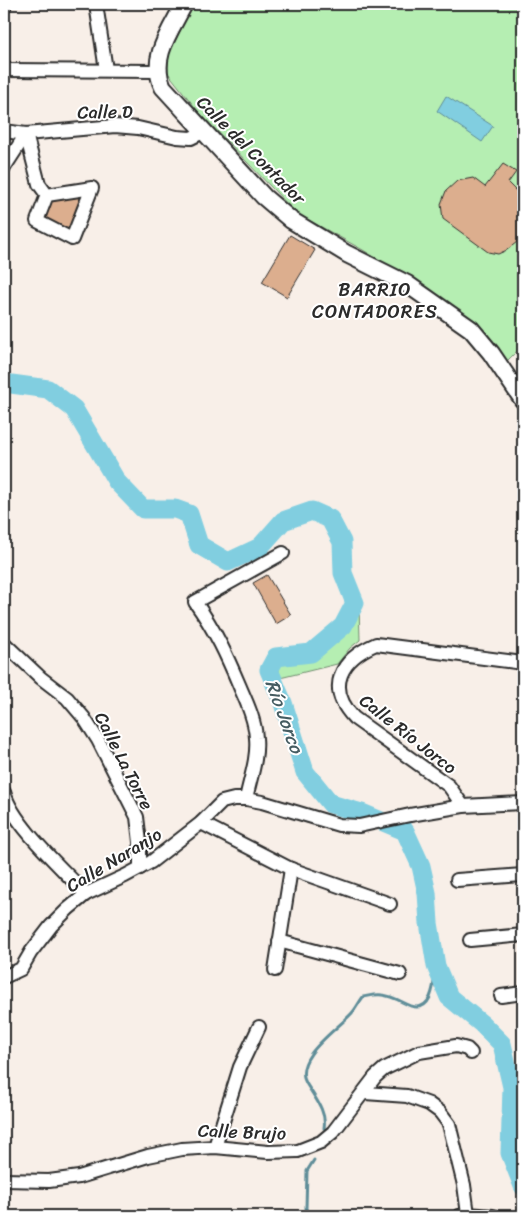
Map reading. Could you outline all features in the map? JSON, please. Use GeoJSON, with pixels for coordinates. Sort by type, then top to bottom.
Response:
{"type":"FeatureCollection","features":[{"type":"Feature","properties":{"kind":"street"},"geometry":{"type":"LineString","coordinates":[[96,4],[106,70]]}},
{"type":"Feature","properties":{"kind":"street"},"geometry":{"type":"LineString","coordinates":[[4,70],[157,71],[158,58],[184,4]]}},
{"type":"Feature","properties":{"kind":"street","name":"Calle del Contador"},"geometry":{"type":"LineString","coordinates":[[157,71],[163,87],[264,197],[291,220],[347,254],[407,284],[471,329],[492,353],[523,400]]}},
{"type":"Feature","properties":{"kind":"street","name":"Calle D"},"geometry":{"type":"LineString","coordinates":[[4,131],[26,134],[115,126],[138,128],[177,137],[191,138],[205,131]]}},
{"type":"Feature","properties":{"kind":"street"},"geometry":{"type":"LineString","coordinates":[[4,168],[26,134]]}},
{"type":"Feature","properties":{"kind":"street"},"geometry":{"type":"LineString","coordinates":[[26,134],[39,184],[47,195]]}},
{"type":"Feature","properties":{"kind":"street"},"geometry":{"type":"LineString","coordinates":[[92,188],[72,239],[37,221],[47,195],[92,188]]}},
{"type":"Feature","properties":{"kind":"street"},"geometry":{"type":"LineString","coordinates":[[246,799],[255,758],[257,740],[255,727],[249,707],[222,645],[211,624],[195,602],[283,554]]}},
{"type":"Feature","properties":{"kind":"street","name":"Calle La Torre"},"geometry":{"type":"LineString","coordinates":[[4,643],[41,678],[67,698],[84,718],[98,740],[137,817],[140,842],[140,868]]}},
{"type":"Feature","properties":{"kind":"street","name":"Calle Río Jorco"},"geometry":{"type":"LineString","coordinates":[[463,806],[449,786],[354,718],[344,707],[339,692],[343,669],[360,650],[376,644],[523,663]]}},
{"type":"Feature","properties":{"kind":"street"},"geometry":{"type":"LineString","coordinates":[[4,792],[6,799],[23,826],[86,894]]}},
{"type":"Feature","properties":{"kind":"street","name":"Calle Naranjo"},"geometry":{"type":"LineString","coordinates":[[4,977],[21,970],[31,952],[68,908],[86,894],[151,862],[201,823],[222,802],[246,799],[288,809],[339,825],[359,826],[463,806],[523,803]]}},
{"type":"Feature","properties":{"kind":"street"},"geometry":{"type":"LineString","coordinates":[[201,823],[291,869],[390,904]]}},
{"type":"Feature","properties":{"kind":"street"},"geometry":{"type":"LineString","coordinates":[[275,970],[291,869]]}},
{"type":"Feature","properties":{"kind":"street"},"geometry":{"type":"LineString","coordinates":[[457,880],[523,875]]}},
{"type":"Feature","properties":{"kind":"street"},"geometry":{"type":"LineString","coordinates":[[470,940],[523,936]]}},
{"type":"Feature","properties":{"kind":"street"},"geometry":{"type":"LineString","coordinates":[[279,941],[400,974]]}},
{"type":"Feature","properties":{"kind":"street"},"geometry":{"type":"LineString","coordinates":[[501,996],[523,994]]}},
{"type":"Feature","properties":{"kind":"street"},"geometry":{"type":"LineString","coordinates":[[215,1147],[240,1068],[259,1027]]}},
{"type":"Feature","properties":{"kind":"street","name":"Calle Brujo"},"geometry":{"type":"LineString","coordinates":[[4,1180],[49,1181],[79,1177],[148,1156],[182,1148],[215,1147],[288,1152],[312,1146],[321,1142],[333,1132],[384,1068],[419,1052],[456,1046],[467,1049],[471,1053]]}},
{"type":"Feature","properties":{"kind":"street"},"geometry":{"type":"LineString","coordinates":[[365,1093],[407,1096],[429,1104],[440,1112],[450,1124],[464,1185],[463,1215],[493,1216]]}},
{"type":"Feature","properties":{"kind":"green space"},"geometry":{"type":"Polygon","coordinates":[[[193,4],[523,4],[523,345],[506,362],[481,329],[459,310],[363,250],[296,213],[198,111],[168,73],[168,56],[193,4]]]}},
{"type":"Feature","properties":{"kind":"green space"},"geometry":{"type":"Polygon","coordinates":[[[359,604],[360,640],[350,648],[337,664],[280,678],[278,665],[281,661],[312,658],[347,627],[359,604]]]}},
{"type":"Feature","properties":{"kind":"water"},"geometry":{"type":"Polygon","coordinates":[[[446,96],[493,126],[482,142],[437,111],[446,96]]]}},
{"type":"Feature","properties":{"kind":"building"},"geometry":{"type":"Polygon","coordinates":[[[503,164],[516,172],[508,183],[520,195],[523,213],[520,215],[522,227],[517,242],[498,254],[488,252],[443,219],[441,204],[446,191],[457,181],[473,178],[485,187],[503,164]]]}},
{"type":"Feature","properties":{"kind":"building"},"geometry":{"type":"Polygon","coordinates":[[[87,193],[71,235],[41,220],[49,197],[87,193]]]}},
{"type":"Feature","properties":{"kind":"building"},"geometry":{"type":"Polygon","coordinates":[[[290,235],[315,250],[287,297],[262,282],[290,235]]]}},
{"type":"Feature","properties":{"kind":"building"},"geometry":{"type":"Polygon","coordinates":[[[267,575],[291,615],[276,624],[253,583],[267,575]]]}},
{"type":"Feature","properties":{"kind":"waterway","name":"Río Jorco"},"geometry":{"type":"LineString","coordinates":[[4,383],[48,389],[74,409],[117,482],[143,509],[175,509],[189,514],[199,545],[228,562],[260,547],[283,521],[312,511],[330,519],[342,542],[343,573],[355,603],[343,626],[311,653],[276,657],[269,670],[283,703],[305,772],[331,804],[362,813],[405,831],[421,866],[427,893],[429,923],[436,966],[449,997],[482,1024],[502,1044],[512,1087],[510,1153],[523,1186]]}},
{"type":"Feature","properties":{"kind":"waterway"},"geometry":{"type":"LineString","coordinates":[[324,1128],[322,1110],[306,1083],[303,1073],[305,1064],[311,1054],[352,1013],[363,997],[382,995],[411,1006],[419,1007],[424,1005],[431,994],[436,966]]}},
{"type":"Feature","properties":{"kind":"waterway"},"geometry":{"type":"LineString","coordinates":[[308,1216],[306,1208],[307,1171],[314,1160]]}},
{"type":"Feature","properties":{"kind":"district","name":"BARRIO CONTADORES"},"geometry":{"type":"Point","coordinates":[375,300]}}]}
